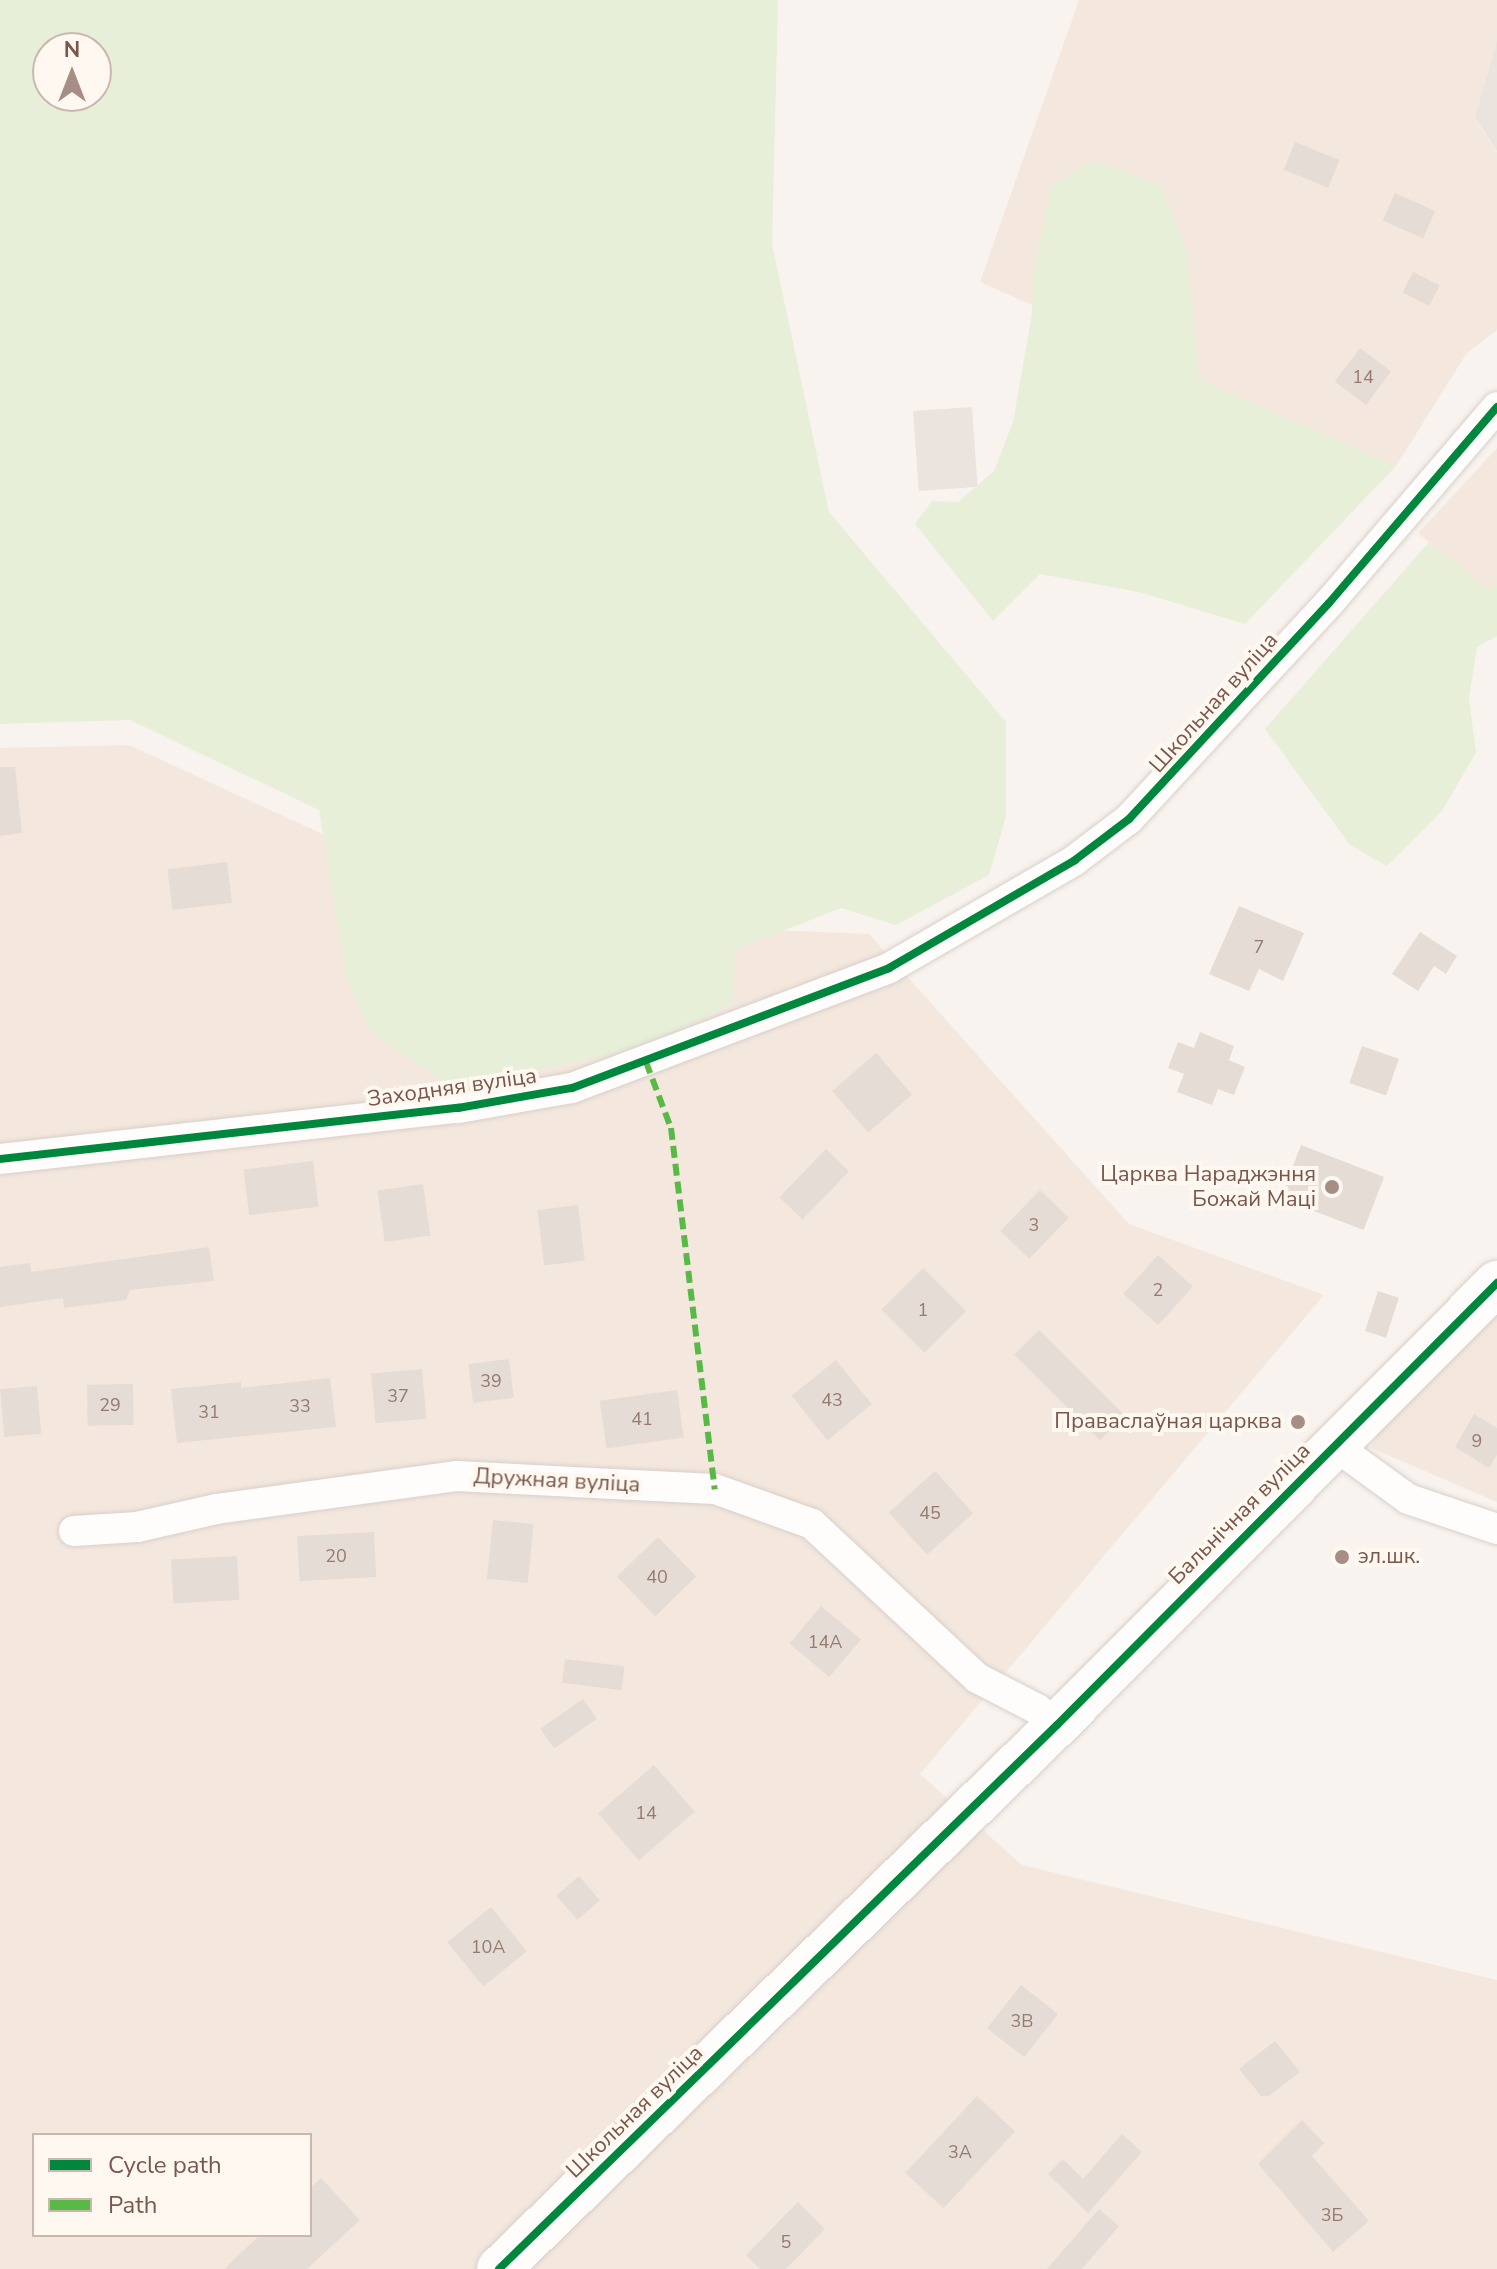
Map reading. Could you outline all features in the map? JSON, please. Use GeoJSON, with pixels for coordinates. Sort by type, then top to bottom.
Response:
{"type":"FeatureCollection","features":[{"type":"Feature","properties":{"kind":"street","name":"Школьная вуліца"},"geometry":{"type":"LineString","coordinates":[[896,964],[1075,860],[1129,819],[1329,603],[1497,407]]}},
{"type":"Feature","properties":{"kind":"street","name":"Заходняя вуліца"},"geometry":{"type":"LineString","coordinates":[[0,1159],[458,1108],[572,1088],[896,964]]}},
{"type":"Feature","properties":{"kind":"street","name":"Бальнічная вуліца"},"geometry":{"type":"LineString","coordinates":[[1009,1771],[1497,1283]]}},
{"type":"Feature","properties":{"kind":"street","name":"Бальнічная вуліца"},"geometry":{"type":"LineString","coordinates":[[1334,1445],[1408,1499],[1497,1529]]}},
{"type":"Feature","properties":{"kind":"street","name":"Дружная вуліца"},"geometry":{"type":"LineString","coordinates":[[74,1531],[137,1527],[216,1509],[456,1476],[715,1489],[812,1524],[977,1678],[1037,1709],[1057,1725]]}},
{"type":"Feature","properties":{"kind":"street","name":"Школьная вуліца"},"geometry":{"type":"LineString","coordinates":[[499,2269],[1009,1771]]}},
{"type":"Feature","properties":{"kind":"shaded area"},"geometry":{"type":"Polygon","coordinates":[[[1079,0],[1497,0],[1497,40],[1475,119],[1497,152],[1497,330],[1466,354],[1396,466],[980,282],[1079,0]]]}},
{"type":"Feature","properties":{"kind":"shaded area"},"geometry":{"type":"Polygon","coordinates":[[[1497,40],[1497,151],[1475,118],[1497,40]]]}},
{"type":"Feature","properties":{"kind":"shaded area"},"geometry":{"type":"Polygon","coordinates":[[[972,407],[978,487],[919,491],[913,411],[972,407]]]}},
{"type":"Feature","properties":{"kind":"shaded area"},"geometry":{"type":"Polygon","coordinates":[[[1497,448],[1497,581],[1488,590],[1418,533],[1497,448]]]}},
{"type":"Feature","properties":{"kind":"shaded area"},"geometry":{"type":"Polygon","coordinates":[[[129,745],[509,920],[869,934],[1129,1224],[1324,1295],[920,1774],[1022,1865],[1497,1980],[1497,2269],[0,2269],[0,748],[129,745]]]}},
{"type":"Feature","properties":{"kind":"shaded area"},"geometry":{"type":"Polygon","coordinates":[[[1497,1313],[1497,1502],[1371,1448],[1377,1433],[1497,1313]]]}},
{"type":"Feature","properties":{"kind":"green space"},"geometry":{"type":"Polygon","coordinates":[[[0,0],[778,0],[772,244],[829,512],[1006,722],[1006,816],[989,875],[896,925],[841,908],[735,950],[733,1004],[643,1048],[452,1087],[372,1033],[347,980],[319,810],[130,720],[0,724],[0,0]]]}},
{"type":"Feature","properties":{"kind":"green space"},"geometry":{"type":"Polygon","coordinates":[[[1091,160],[1160,184],[1187,251],[1199,379],[1396,466],[1245,624],[1139,592],[1040,574],[993,621],[915,524],[932,501],[958,502],[994,471],[1013,422],[1032,314],[1034,266],[1052,186],[1091,160]]]}},
{"type":"Feature","properties":{"kind":"green space"},"geometry":{"type":"Polygon","coordinates":[[[1429,542],[1488,589],[1497,581],[1497,636],[1477,647],[1469,698],[1476,753],[1442,811],[1387,866],[1350,845],[1265,729],[1429,542]]]}},
{"type":"Feature","properties":{"kind":"building"},"geometry":{"type":"Polygon","coordinates":[[[1295,142],[1340,160],[1328,188],[1284,170],[1295,142]]]}},
{"type":"Feature","properties":{"kind":"building"},"geometry":{"type":"Polygon","coordinates":[[[1395,193],[1435,211],[1423,238],[1383,220],[1395,193]]]}},
{"type":"Feature","properties":{"kind":"building"},"geometry":{"type":"Polygon","coordinates":[[[1413,272],[1440,286],[1429,306],[1403,292],[1413,272]]]}},
{"type":"Feature","properties":{"kind":"building"},"geometry":{"type":"Polygon","coordinates":[[[1360,348],[1391,371],[1366,405],[1335,382],[1360,348]]]}},
{"type":"Feature","properties":{"kind":"building"},"geometry":{"type":"Polygon","coordinates":[[[0,767],[15,767],[22,833],[0,836],[0,767]]]}},
{"type":"Feature","properties":{"kind":"building"},"geometry":{"type":"Polygon","coordinates":[[[227,862],[232,903],[172,910],[167,869],[227,862]]]}},
{"type":"Feature","properties":{"kind":"building"},"geometry":{"type":"Polygon","coordinates":[[[1239,906],[1304,933],[1283,981],[1259,969],[1249,991],[1209,974],[1239,906]]]}},
{"type":"Feature","properties":{"kind":"building"},"geometry":{"type":"Polygon","coordinates":[[[1420,932],[1457,956],[1446,974],[1434,966],[1418,991],[1392,974],[1420,932]]]}},
{"type":"Feature","properties":{"kind":"building"},"geometry":{"type":"Polygon","coordinates":[[[1200,1032],[1234,1046],[1229,1060],[1245,1067],[1234,1095],[1218,1089],[1212,1105],[1177,1092],[1184,1074],[1168,1068],[1178,1042],[1194,1048],[1200,1032]]]}},
{"type":"Feature","properties":{"kind":"building"},"geometry":{"type":"Polygon","coordinates":[[[1362,1046],[1399,1059],[1386,1096],[1349,1083],[1362,1046]]]}},
{"type":"Feature","properties":{"kind":"building"},"geometry":{"type":"Polygon","coordinates":[[[876,1053],[912,1095],[868,1133],[832,1091],[876,1053]]]}},
{"type":"Feature","properties":{"kind":"building","name":"Царква Нараджэння Божай Маці"},"geometry":{"type":"Polygon","coordinates":[[[1301,1145],[1384,1177],[1364,1230],[1281,1198],[1301,1145]]]}},
{"type":"Feature","properties":{"kind":"building"},"geometry":{"type":"Polygon","coordinates":[[[826,1149],[849,1171],[802,1219],[779,1197],[826,1149]]]}},
{"type":"Feature","properties":{"kind":"building"},"geometry":{"type":"Polygon","coordinates":[[[313,1161],[319,1207],[249,1215],[244,1170],[313,1161]]]}},
{"type":"Feature","properties":{"kind":"building"},"geometry":{"type":"Polygon","coordinates":[[[423,1184],[430,1235],[385,1242],[377,1190],[423,1184]]]}},
{"type":"Feature","properties":{"kind":"building"},"geometry":{"type":"Polygon","coordinates":[[[1040,1190],[1069,1218],[1029,1259],[1000,1231],[1040,1190]]]}},
{"type":"Feature","properties":{"kind":"building"},"geometry":{"type":"Polygon","coordinates":[[[578,1205],[585,1261],[544,1266],[537,1210],[578,1205]]]}},
{"type":"Feature","properties":{"kind":"building"},"geometry":{"type":"Polygon","coordinates":[[[209,1247],[214,1281],[130,1290],[126,1300],[64,1308],[63,1298],[0,1307],[0,1267],[30,1263],[31,1272],[209,1247]]]}},
{"type":"Feature","properties":{"kind":"building"},"geometry":{"type":"Polygon","coordinates":[[[1158,1255],[1193,1286],[1158,1325],[1123,1294],[1158,1255]]]}},
{"type":"Feature","properties":{"kind":"building"},"geometry":{"type":"Polygon","coordinates":[[[923,1268],[966,1311],[924,1353],[881,1310],[923,1268]]]}},
{"type":"Feature","properties":{"kind":"building"},"geometry":{"type":"Polygon","coordinates":[[[1378,1291],[1399,1298],[1386,1338],[1365,1331],[1378,1291]]]}},
{"type":"Feature","properties":{"kind":"building"},"geometry":{"type":"Polygon","coordinates":[[[1039,1330],[1125,1416],[1100,1440],[1014,1355],[1039,1330]]]}},
{"type":"Feature","properties":{"kind":"building"},"geometry":{"type":"Polygon","coordinates":[[[509,1359],[514,1398],[473,1403],[468,1364],[509,1359]]]}},
{"type":"Feature","properties":{"kind":"building"},"geometry":{"type":"Polygon","coordinates":[[[836,1360],[872,1404],[828,1440],[792,1396],[836,1360]]]}},
{"type":"Feature","properties":{"kind":"building"},"geometry":{"type":"Polygon","coordinates":[[[422,1369],[426,1419],[376,1423],[371,1373],[422,1369]]]}},
{"type":"Feature","properties":{"kind":"building"},"geometry":{"type":"Polygon","coordinates":[[[330,1378],[336,1427],[177,1443],[171,1389],[241,1382],[241,1388],[330,1378]]]}},
{"type":"Feature","properties":{"kind":"building"},"geometry":{"type":"Polygon","coordinates":[[[133,1384],[134,1425],[88,1426],[87,1385],[133,1384]]]}},
{"type":"Feature","properties":{"kind":"building"},"geometry":{"type":"Polygon","coordinates":[[[37,1386],[41,1434],[4,1437],[0,1389],[37,1386]]]}},
{"type":"Feature","properties":{"kind":"building"},"geometry":{"type":"Polygon","coordinates":[[[677,1390],[684,1438],[606,1448],[600,1401],[677,1390]]]}},
{"type":"Feature","properties":{"kind":"building"},"geometry":{"type":"Polygon","coordinates":[[[1474,1414],[1497,1428],[1497,1455],[1489,1468],[1455,1447],[1474,1414]]]}},
{"type":"Feature","properties":{"kind":"building"},"geometry":{"type":"Polygon","coordinates":[[[935,1471],[973,1513],[927,1555],[889,1512],[935,1471]]]}},
{"type":"Feature","properties":{"kind":"building"},"geometry":{"type":"Polygon","coordinates":[[[493,1520],[534,1524],[528,1583],[487,1579],[493,1520]]]}},
{"type":"Feature","properties":{"kind":"building"},"geometry":{"type":"Polygon","coordinates":[[[374,1532],[376,1577],[299,1581],[297,1536],[374,1532]]]}},
{"type":"Feature","properties":{"kind":"building"},"geometry":{"type":"Polygon","coordinates":[[[658,1537],[696,1577],[655,1616],[617,1577],[658,1537]]]}},
{"type":"Feature","properties":{"kind":"building"},"geometry":{"type":"Polygon","coordinates":[[[237,1556],[239,1600],[173,1603],[171,1559],[237,1556]]]}},
{"type":"Feature","properties":{"kind":"building"},"geometry":{"type":"Polygon","coordinates":[[[821,1606],[861,1639],[829,1677],[790,1644],[821,1606]]]}},
{"type":"Feature","properties":{"kind":"building"},"geometry":{"type":"Polygon","coordinates":[[[565,1659],[625,1666],[622,1690],[562,1683],[565,1659]]]}},
{"type":"Feature","properties":{"kind":"building"},"geometry":{"type":"Polygon","coordinates":[[[583,1699],[597,1719],[554,1748],[540,1729],[583,1699]]]}},
{"type":"Feature","properties":{"kind":"building"},"geometry":{"type":"Polygon","coordinates":[[[654,1765],[695,1812],[639,1860],[598,1814],[654,1765]]]}},
{"type":"Feature","properties":{"kind":"building"},"geometry":{"type":"Polygon","coordinates":[[[579,1876],[600,1900],[577,1920],[556,1896],[579,1876]]]}},
{"type":"Feature","properties":{"kind":"building"},"geometry":{"type":"Polygon","coordinates":[[[491,1907],[527,1951],[483,1987],[447,1942],[491,1907]]]}},
{"type":"Feature","properties":{"kind":"building"},"geometry":{"type":"Polygon","coordinates":[[[1021,1985],[1058,2014],[1024,2057],[987,2028],[1021,1985]]]}},
{"type":"Feature","properties":{"kind":"building"},"geometry":{"type":"Polygon","coordinates":[[[1275,2041],[1300,2072],[1269,2096],[1261,2096],[1239,2069],[1275,2041]]]}},
{"type":"Feature","properties":{"kind":"building"},"geometry":{"type":"Polygon","coordinates":[[[977,2096],[1015,2131],[943,2208],[905,2173],[977,2096]]]}},
{"type":"Feature","properties":{"kind":"building"},"geometry":{"type":"Polygon","coordinates":[[[1302,2120],[1324,2143],[1312,2156],[1369,2221],[1333,2252],[1258,2164],[1302,2120]]]}},
{"type":"Feature","properties":{"kind":"building"},"geometry":{"type":"Polygon","coordinates":[[[1122,2134],[1142,2152],[1088,2213],[1048,2174],[1063,2159],[1083,2179],[1122,2134]]]}},
{"type":"Feature","properties":{"kind":"building"},"geometry":{"type":"Polygon","coordinates":[[[321,2178],[360,2220],[307,2269],[224,2269],[258,2237],[312,2237],[312,2186],[321,2178]]]}},
{"type":"Feature","properties":{"kind":"building"},"geometry":{"type":"Polygon","coordinates":[[[798,2202],[825,2229],[786,2269],[760,2269],[746,2255],[798,2202]]]}},
{"type":"Feature","properties":{"kind":"building"},"geometry":{"type":"Polygon","coordinates":[[[1099,2209],[1119,2226],[1082,2269],[1047,2269],[1099,2209]]]}},
{"type":"Feature","properties":{"kind":"marked path"},"geometry":{"type":"LineString","coordinates":[[646,1062],[671,1128],[715,1489]]}},
{"type":"Feature","properties":{"kind":"cycle path"},"geometry":{"type":"LineString","coordinates":[[0,1159],[458,1108],[572,1088],[889,968],[1075,860],[1129,819],[1329,603],[1497,407]]}},
{"type":"Feature","properties":{"kind":"cycle path"},"geometry":{"type":"LineString","coordinates":[[499,2269],[1057,1725],[1497,1283]]}},
{"type":"Feature","properties":{"kind":"place","name":"Царква Нараджэння Божай Маці"},"geometry":{"type":"Point","coordinates":[1332,1187]}},
{"type":"Feature","properties":{"kind":"place","name":"Праваслаўная царква"},"geometry":{"type":"Point","coordinates":[1298,1422]}},
{"type":"Feature","properties":{"kind":"place","name":"эл.шк."},"geometry":{"type":"Point","coordinates":[1342,1557]}}]}
